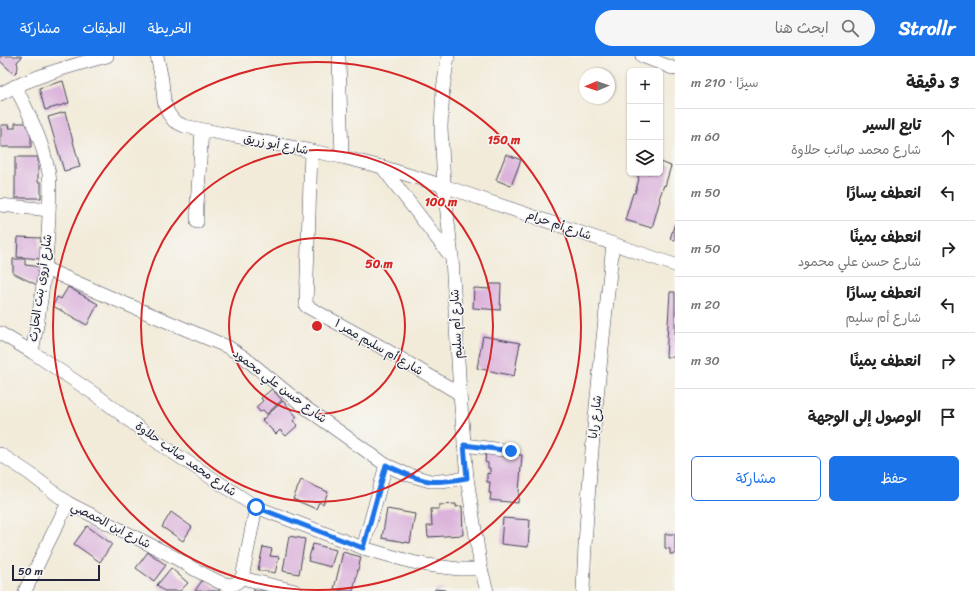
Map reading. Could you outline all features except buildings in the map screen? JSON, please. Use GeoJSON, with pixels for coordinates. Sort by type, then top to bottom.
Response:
{"type":"FeatureCollection","features":[{"type":"Feature","properties":{"kind":"street"},"geometry":{"type":"LineString","coordinates":[[0,94],[15,86],[48,73],[107,56]]}},
{"type":"Feature","properties":{"kind":"street","name":"شارع أبو زريق"},"geometry":{"type":"LineString","coordinates":[[158,56],[164,101],[168,113],[174,121],[184,126],[342,157],[382,167],[444,186]]}},
{"type":"Feature","properties":{"kind":"street","name":"شارع أم سليم"},"geometry":{"type":"LineString","coordinates":[[448,56],[443,88],[441,127],[444,186],[452,258],[460,394],[467,478],[481,569],[487,591]]}},
{"type":"Feature","properties":{"kind":"street"},"geometry":{"type":"LineString","coordinates":[[643,56],[675,69]]}},
{"type":"Feature","properties":{"kind":"street"},"geometry":{"type":"LineString","coordinates":[[339,59],[342,157]]}},
{"type":"Feature","properties":{"kind":"street","name":"شارع أروى بنت الحارث"},"geometry":{"type":"LineString","coordinates":[[15,86],[34,125],[49,174],[46,269],[32,352]]}},
{"type":"Feature","properties":{"kind":"street"},"geometry":{"type":"LineString","coordinates":[[197,222],[202,130]]}},
{"type":"Feature","properties":{"kind":"street","name":"شارع أم سليم ممر ١"},"geometry":{"type":"LineString","coordinates":[[311,151],[306,306],[383,348],[460,394]]}},
{"type":"Feature","properties":{"kind":"street"},"geometry":{"type":"LineString","coordinates":[[382,167],[452,258]]}},
{"type":"Feature","properties":{"kind":"street","name":"شارع أم حرام"},"geometry":{"type":"LineString","coordinates":[[444,186],[675,265]]}},
{"type":"Feature","properties":{"kind":"street"},"geometry":{"type":"LineString","coordinates":[[0,205],[49,210]]}},
{"type":"Feature","properties":{"kind":"street","name":"شارع رابا"},"geometry":{"type":"LineString","coordinates":[[583,591],[584,553],[592,444],[613,244]]}},
{"type":"Feature","properties":{"kind":"street","name":"شارع حسن علي محمود"},"geometry":{"type":"LineString","coordinates":[[46,269],[228,347],[245,358],[306,408],[386,465],[406,474],[430,481],[440,482],[467,478]]}},
{"type":"Feature","properties":{"kind":"street","name":"شارع محمد صائب حلاوة"},"geometry":{"type":"LineString","coordinates":[[0,333],[32,352],[99,397],[160,444],[256,507],[363,548],[412,562],[459,569],[481,569]]}},
{"type":"Feature","properties":{"kind":"street"},"geometry":{"type":"LineString","coordinates":[[464,445],[511,451]]}},
{"type":"Feature","properties":{"kind":"street","name":"شارع ابن الحمصي"},"geometry":{"type":"LineString","coordinates":[[0,454],[29,473],[68,503],[120,528],[213,579],[228,585],[235,584],[242,578]]}},
{"type":"Feature","properties":{"kind":"street"},"geometry":{"type":"LineString","coordinates":[[363,548],[386,465]]}},
{"type":"Feature","properties":{"kind":"street"},"geometry":{"type":"LineString","coordinates":[[25,591],[68,503]]}},
{"type":"Feature","properties":{"kind":"street"},"geometry":{"type":"LineString","coordinates":[[256,507],[242,578],[295,591]]}},
{"type":"Feature","properties":{"kind":"route"},"geometry":{"type":"LineString","coordinates":[[256,507],[363,548],[386,465],[420,479],[440,482],[467,478],[464,445],[511,451]]}}]}
